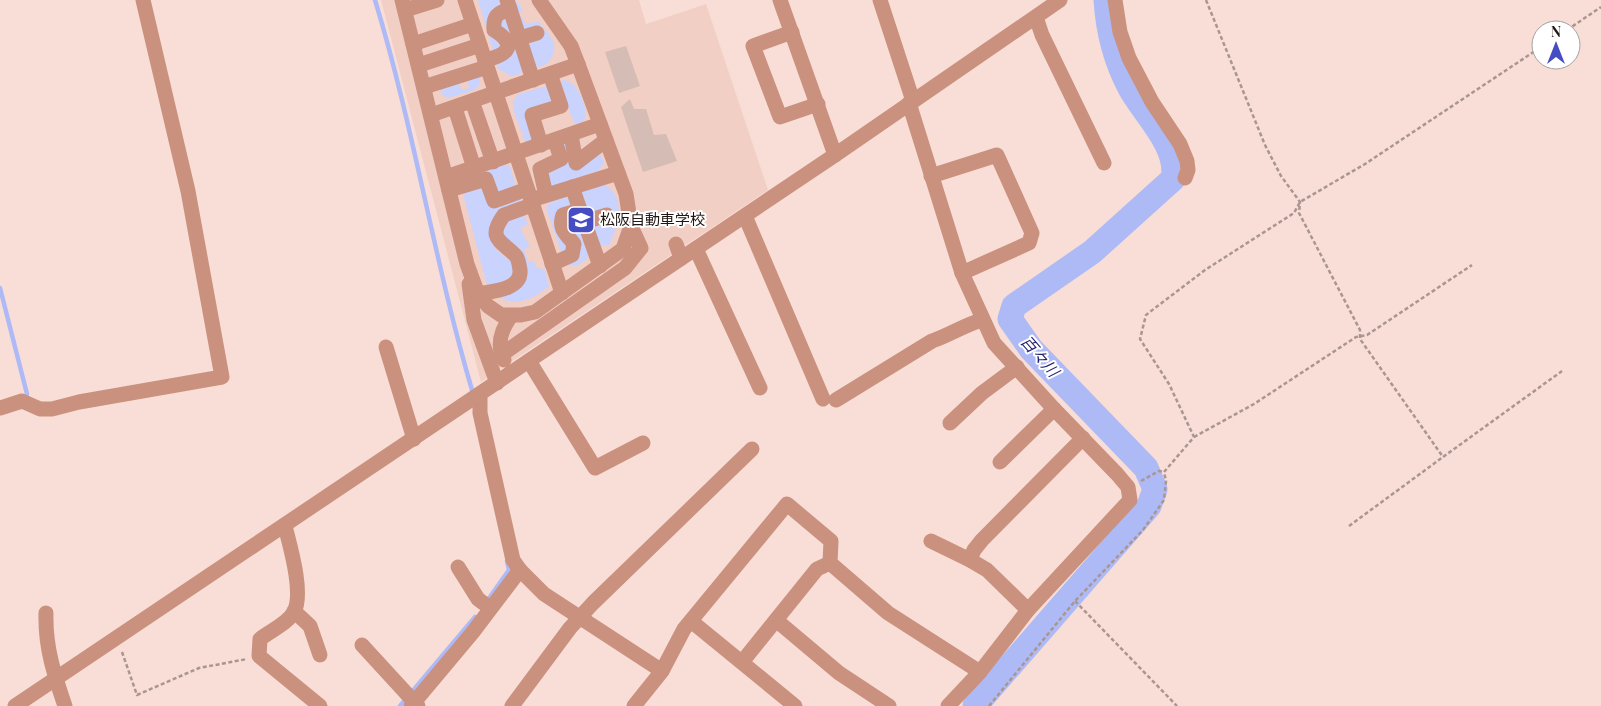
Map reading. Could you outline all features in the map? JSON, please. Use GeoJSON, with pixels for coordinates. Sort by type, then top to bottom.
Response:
{"type":"FeatureCollection","features":[{"type":"Feature","properties":{"kind":"street"},"geometry":{"type":"LineString","coordinates":[[0,408],[28,404],[52,410],[78,402],[222,377],[188,191],[143,0]]}},
{"type":"Feature","properties":{"kind":"street"},"geometry":{"type":"LineString","coordinates":[[437,0],[404,5],[467,264],[474,297],[474,320],[497,383]]}},
{"type":"Feature","properties":{"kind":"street"},"geometry":{"type":"LineString","coordinates":[[465,0],[562,293]]}},
{"type":"Feature","properties":{"kind":"street"},"geometry":{"type":"LineString","coordinates":[[501,355],[625,268],[641,248],[631,226],[626,194],[571,46],[539,0]]}},
{"type":"Feature","properties":{"kind":"street"},"geometry":{"type":"LineString","coordinates":[[780,0],[835,155]]}},
{"type":"Feature","properties":{"kind":"street"},"geometry":{"type":"LineString","coordinates":[[880,0],[962,273],[982,320],[994,343],[1128,487],[1130,500],[1028,610],[980,672],[948,706]]}},
{"type":"Feature","properties":{"kind":"street"},"geometry":{"type":"LineString","coordinates":[[15,706],[51,683],[116,636],[285,526],[529,362],[678,251],[696,249],[1060,0]]}},
{"type":"Feature","properties":{"kind":"street"},"geometry":{"type":"LineString","coordinates":[[1115,0],[1120,32],[1129,58],[1152,102],[1184,152],[1188,170],[1185,178]]}},
{"type":"Feature","properties":{"kind":"street"},"geometry":{"type":"LineString","coordinates":[[419,65],[503,55],[507,49],[508,42],[505,36],[494,30],[494,17],[509,4],[533,80]]}},
{"type":"Feature","properties":{"kind":"street"},"geometry":{"type":"LineString","coordinates":[[1036,17],[1042,35],[1104,163]]}},
{"type":"Feature","properties":{"kind":"street"},"geometry":{"type":"LineString","coordinates":[[424,87],[455,60],[473,24]]}},
{"type":"Feature","properties":{"kind":"street"},"geometry":{"type":"LineString","coordinates":[[792,32],[754,46],[760,64],[780,117],[818,104]]}},
{"type":"Feature","properties":{"kind":"street"},"geometry":{"type":"LineString","coordinates":[[520,38],[537,33]]}},
{"type":"Feature","properties":{"kind":"street"},"geometry":{"type":"LineString","coordinates":[[413,44],[455,60],[484,57]]}},
{"type":"Feature","properties":{"kind":"street"},"geometry":{"type":"LineString","coordinates":[[431,115],[578,64]]}},
{"type":"Feature","properties":{"kind":"street"},"geometry":{"type":"LineString","coordinates":[[546,195],[540,168],[561,159],[548,143],[532,114],[561,106],[550,74]]}},
{"type":"Feature","properties":{"kind":"street"},"geometry":{"type":"LineString","coordinates":[[472,102],[493,162]]}},
{"type":"Feature","properties":{"kind":"street"},"geometry":{"type":"LineString","coordinates":[[455,108],[474,168]]}},
{"type":"Feature","properties":{"kind":"street"},"geometry":{"type":"LineString","coordinates":[[448,184],[474,168],[600,124]]}},
{"type":"Feature","properties":{"kind":"street"},"geometry":{"type":"LineString","coordinates":[[571,134],[576,162],[606,140]]}},
{"type":"Feature","properties":{"kind":"street"},"geometry":{"type":"LineString","coordinates":[[932,176],[997,155],[1032,233],[1029,243],[962,273]]}},
{"type":"Feature","properties":{"kind":"street"},"geometry":{"type":"LineString","coordinates":[[448,184],[486,179],[494,201],[546,195],[618,173]]}},
{"type":"Feature","properties":{"kind":"street"},"geometry":{"type":"LineString","coordinates":[[572,187],[600,266]]}},
{"type":"Feature","properties":{"kind":"street"},"geometry":{"type":"LineString","coordinates":[[474,297],[511,287],[517,281],[520,274],[517,256],[498,240],[496,232],[504,215],[530,198]]}},
{"type":"Feature","properties":{"kind":"street"},"geometry":{"type":"LineString","coordinates":[[552,264],[572,255],[574,244],[562,229],[561,222],[564,215],[607,215]]}},
{"type":"Feature","properties":{"kind":"street"},"geometry":{"type":"LineString","coordinates":[[745,216],[829,399],[932,340],[948,336],[966,325],[982,320]]}},
{"type":"Feature","properties":{"kind":"street"},"geometry":{"type":"LineString","coordinates":[[474,297],[501,315],[511,316],[535,312],[623,249],[631,226]]}},
{"type":"Feature","properties":{"kind":"street"},"geometry":{"type":"LineString","coordinates":[[696,249],[760,388]]}},
{"type":"Feature","properties":{"kind":"street"},"geometry":{"type":"LineString","coordinates":[[510,374],[501,355],[501,330],[511,316]]}},
{"type":"Feature","properties":{"kind":"street"},"geometry":{"type":"LineString","coordinates":[[386,347],[414,439]]}},
{"type":"Feature","properties":{"kind":"street"},"geometry":{"type":"LineString","coordinates":[[529,362],[595,468],[643,443]]}},
{"type":"Feature","properties":{"kind":"street"},"geometry":{"type":"LineString","coordinates":[[950,422],[982,393],[1017,367]]}},
{"type":"Feature","properties":{"kind":"street"},"geometry":{"type":"LineString","coordinates":[[480,395],[480,413],[513,560],[520,570],[544,594],[662,671]]}},
{"type":"Feature","properties":{"kind":"street"},"geometry":{"type":"LineString","coordinates":[[1000,462],[1054,409]]}},
{"type":"Feature","properties":{"kind":"street"},"geometry":{"type":"LineString","coordinates":[[970,560],[974,550],[982,540],[1084,438]]}},
{"type":"Feature","properties":{"kind":"street"},"geometry":{"type":"LineString","coordinates":[[512,706],[580,618],[752,449]]}},
{"type":"Feature","properties":{"kind":"street"},"geometry":{"type":"LineString","coordinates":[[634,706],[662,671],[684,629],[787,504],[832,541],[830,563]]}},
{"type":"Feature","properties":{"kind":"street"},"geometry":{"type":"LineString","coordinates":[[285,526],[293,555],[297,592],[294,611],[284,622],[260,639],[259,656],[314,704]]}},
{"type":"Feature","properties":{"kind":"street"},"geometry":{"type":"LineString","coordinates":[[930,541],[987,570],[1028,610]]}},
{"type":"Feature","properties":{"kind":"street"},"geometry":{"type":"LineString","coordinates":[[830,563],[888,613],[980,672]]}},
{"type":"Feature","properties":{"kind":"street"},"geometry":{"type":"LineString","coordinates":[[742,662],[817,569],[830,563]]}},
{"type":"Feature","properties":{"kind":"street"},"geometry":{"type":"LineString","coordinates":[[458,566],[486,605]]}},
{"type":"Feature","properties":{"kind":"street"},"geometry":{"type":"LineString","coordinates":[[362,645],[412,701],[474,632],[486,605],[520,570]]}},
{"type":"Feature","properties":{"kind":"street"},"geometry":{"type":"LineString","coordinates":[[294,611],[310,626],[320,655]]}},
{"type":"Feature","properties":{"kind":"street"},"geometry":{"type":"LineString","coordinates":[[46,613],[45,636],[51,683]]}},
{"type":"Feature","properties":{"kind":"street"},"geometry":{"type":"LineString","coordinates":[[776,620],[839,673],[889,706]]}},
{"type":"Feature","properties":{"kind":"street"},"geometry":{"type":"LineString","coordinates":[[691,621],[795,706]]}},
{"type":"Feature","properties":{"kind":"street"},"geometry":{"type":"LineString","coordinates":[[36,641],[51,683],[65,706]]}},
{"type":"Feature","properties":{"kind":"path"},"geometry":{"type":"LineString","coordinates":[[1206,0],[1265,145],[1281,176],[1300,202],[1299,213],[1360,330],[1360,339],[1443,457]]}},
{"type":"Feature","properties":{"kind":"path"},"geometry":{"type":"LineString","coordinates":[[1581,21],[1601,7]]}},
{"type":"Feature","properties":{"kind":"path"},"geometry":{"type":"LineString","coordinates":[[1194,436],[1169,384],[1140,339],[1146,315],[1205,270],[1294,213],[1300,202],[1365,164],[1531,54]]}},
{"type":"Feature","properties":{"kind":"path"},"geometry":{"type":"LineString","coordinates":[[1133,485],[1159,472],[1164,472],[1194,436],[1254,404],[1360,335],[1367,335],[1472,265]]}},
{"type":"Feature","properties":{"kind":"path"},"geometry":{"type":"LineString","coordinates":[[1349,526],[1562,371]]}},
{"type":"Feature","properties":{"kind":"path"},"geometry":{"type":"LineString","coordinates":[[989,706],[1075,601],[1143,530],[1164,500],[1166,481],[1164,472]]}},
{"type":"Feature","properties":{"kind":"path"},"geometry":{"type":"LineString","coordinates":[[1075,601],[1177,706]]}},
{"type":"Feature","properties":{"kind":"path"},"geometry":{"type":"LineString","coordinates":[[116,636],[137,695],[199,668],[259,656]]}},
{"type":"Feature","properties":{"kind":"shaded area","name":"松阪自動車学校"},"geometry":{"type":"Polygon","coordinates":[[[381,0],[639,0],[646,24],[706,4],[768,190],[481,382],[381,0]]]}},
{"type":"Feature","properties":{"kind":"shaded area"},"geometry":{"type":"Polygon","coordinates":[[[478,0],[502,0],[503,4],[495,11],[503,47],[493,51],[478,0]]]}},
{"type":"Feature","properties":{"kind":"shaded area"},"geometry":{"type":"Polygon","coordinates":[[[512,0],[516,0],[523,10],[519,14],[526,23],[539,22],[552,39],[554,53],[549,61],[542,66],[537,67],[534,65],[512,0]]]}},
{"type":"Feature","properties":{"kind":"shaded area"},"geometry":{"type":"Polygon","coordinates":[[[505,15],[523,71],[520,74],[511,76],[497,68],[499,61],[506,57],[497,21],[505,15]]]}},
{"type":"Feature","properties":{"kind":"shaded area"},"geometry":{"type":"Polygon","coordinates":[[[481,75],[479,86],[472,91],[448,98],[442,95],[440,88],[458,81],[462,90],[469,88],[467,79],[481,75]]]}},
{"type":"Feature","properties":{"kind":"shaded area"},"geometry":{"type":"Polygon","coordinates":[[[563,80],[573,85],[584,103],[584,121],[575,125],[559,84],[563,80]]]}},
{"type":"Feature","properties":{"kind":"shaded area"},"geometry":{"type":"Polygon","coordinates":[[[547,86],[555,102],[527,112],[534,136],[532,142],[525,141],[513,109],[513,101],[518,94],[547,86]]]}},
{"type":"Feature","properties":{"kind":"shaded area"},"geometry":{"type":"Polygon","coordinates":[[[564,140],[575,168],[599,152],[604,162],[600,170],[551,187],[545,170],[563,146],[564,140]]]}},
{"type":"Feature","properties":{"kind":"shaded area"},"geometry":{"type":"Polygon","coordinates":[[[506,164],[510,166],[516,187],[496,197],[488,174],[462,178],[506,164]]]}},
{"type":"Feature","properties":{"kind":"shaded area"},"geometry":{"type":"Polygon","coordinates":[[[484,183],[492,207],[520,198],[521,204],[490,233],[495,248],[513,264],[513,276],[490,287],[487,285],[463,194],[464,190],[484,183]]]}},
{"type":"Feature","properties":{"kind":"shaded area"},"geometry":{"type":"Polygon","coordinates":[[[605,185],[612,190],[616,197],[619,213],[609,245],[599,246],[582,192],[605,185]]]}},
{"type":"Feature","properties":{"kind":"shaded area"},"geometry":{"type":"Polygon","coordinates":[[[564,197],[569,199],[572,206],[563,211],[572,249],[562,254],[546,208],[548,204],[564,197]]]}},
{"type":"Feature","properties":{"kind":"shaded area"},"geometry":{"type":"Polygon","coordinates":[[[523,213],[528,224],[520,228],[530,247],[524,249],[528,261],[534,261],[536,267],[545,270],[549,287],[530,298],[512,302],[498,296],[520,286],[502,236],[504,223],[523,213]]]}},
{"type":"Feature","properties":{"kind":"shaded area"},"geometry":{"type":"Polygon","coordinates":[[[568,218],[576,218],[588,254],[588,258],[577,266],[566,265],[568,218]]]}},
{"type":"Feature","properties":{"kind":"building"},"geometry":{"type":"Polygon","coordinates":[[[626,46],[640,86],[619,93],[605,52],[626,46]]]}},
{"type":"Feature","properties":{"kind":"building"},"geometry":{"type":"Polygon","coordinates":[[[630,99],[634,109],[646,109],[654,135],[666,134],[677,161],[643,172],[621,107],[630,99]]]}},
{"type":"Feature","properties":{"kind":"waterway"},"geometry":{"type":"LineString","coordinates":[[375,0],[389,48],[446,293],[472,390]]}},
{"type":"Feature","properties":{"kind":"waterway","name":"百々川"},"geometry":{"type":"LineString","coordinates":[[975,706],[1149,506],[1155,489],[1146,468],[1031,349],[1010,319],[1014,306],[1092,252],[1173,179],[1174,167],[1166,143],[1136,98],[1120,67],[1108,23],[1106,0]]}},
{"type":"Feature","properties":{"kind":"waterway"},"geometry":{"type":"LineString","coordinates":[[0,288],[27,394],[25,401]]}},
{"type":"Feature","properties":{"kind":"waterway"},"geometry":{"type":"LineString","coordinates":[[487,601],[509,570],[507,561]]}},
{"type":"Feature","properties":{"kind":"waterway"},"geometry":{"type":"LineString","coordinates":[[400,706],[475,617]]}},
{"type":"Feature","properties":{"kind":"place","name":"松阪自動車学校"},"geometry":{"type":"Point","coordinates":[581,220]}}]}
